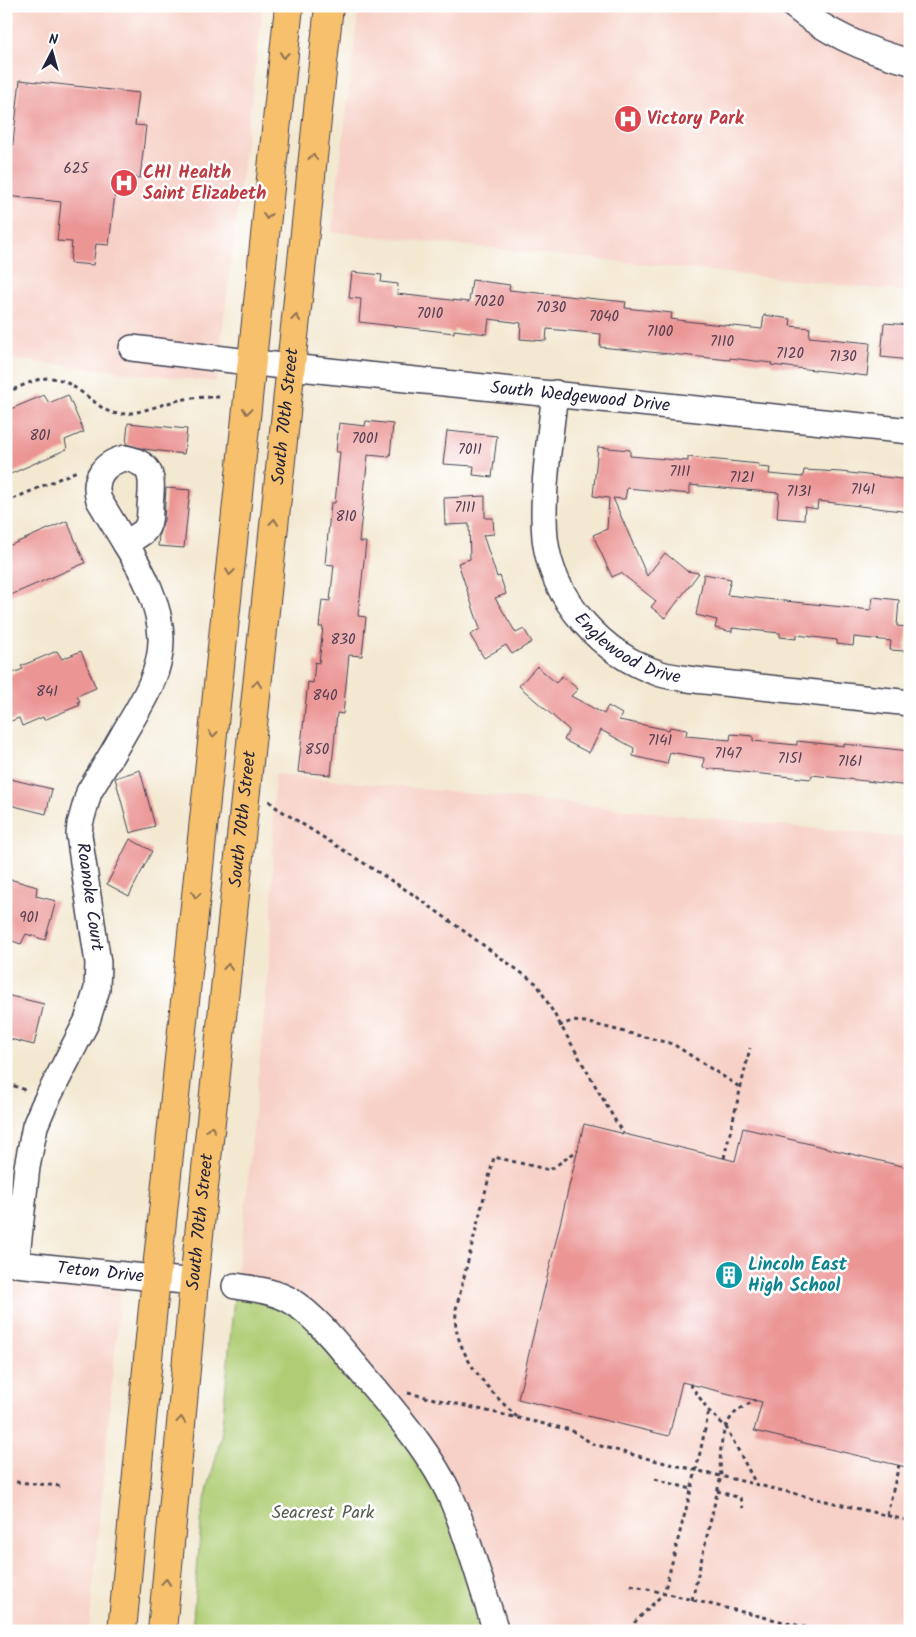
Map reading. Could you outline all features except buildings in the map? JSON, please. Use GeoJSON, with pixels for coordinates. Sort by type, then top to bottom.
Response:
{"type":"FeatureCollection","features":[{"type":"Feature","properties":{"kind":"main road"},"geometry":{"type":"LineString","coordinates":[[122,1631],[156,1279],[289,6]]}},
{"type":"Feature","properties":{"kind":"main road","name":"South 70th Street"},"geometry":{"type":"LineString","coordinates":[[162,1631],[194,1282],[329,6]]}},
{"type":"Feature","properties":{"kind":"street"},"geometry":{"type":"LineString","coordinates":[[794,6],[809,18],[837,35],[866,49],[910,62]]}},
{"type":"Feature","properties":{"kind":"street","name":"South Wedgewood Drive"},"geometry":{"type":"LineString","coordinates":[[132,348],[910,431]]}},
{"type":"Feature","properties":{"kind":"street","name":"Englewood Drive"},"geometry":{"type":"LineString","coordinates":[[555,393],[544,506],[546,540],[554,572],[569,603],[584,625],[608,646],[636,664],[662,674],[694,680],[910,702]]}},
{"type":"Feature","properties":{"kind":"street","name":"Roanoke Court"},"geometry":{"type":"LineString","coordinates":[[11,1263],[35,1126],[42,1108],[87,1021],[97,989],[97,955],[79,835],[85,803],[89,792],[146,696],[160,653],[160,628],[154,601],[147,582],[125,543]]}},
{"type":"Feature","properties":{"kind":"street","name":"Teton Drive"},"geometry":{"type":"LineString","coordinates":[[11,1263],[194,1282]]}},
{"type":"Feature","properties":{"kind":"street"},"geometry":{"type":"LineString","coordinates":[[235,1286],[260,1289],[279,1295],[308,1314],[327,1332],[375,1388],[428,1456],[453,1501],[496,1631]]}},
{"type":"Feature","properties":{"kind":"path"},"geometry":{"type":"LineString","coordinates":[[6,393],[31,381],[48,377],[74,386],[105,410],[117,414],[131,414],[180,400],[222,397]]}},
{"type":"Feature","properties":{"kind":"path"},"geometry":{"type":"LineString","coordinates":[[6,502],[79,470]]}},
{"type":"Feature","properties":{"kind":"path"},"geometry":{"type":"LineString","coordinates":[[269,801],[452,921],[537,984],[548,1001],[559,1026],[623,1134]]}},
{"type":"Feature","properties":{"kind":"path"},"geometry":{"type":"LineString","coordinates":[[559,1026],[572,1021],[585,1022],[673,1044],[741,1088]]}},
{"type":"Feature","properties":{"kind":"path"},"geometry":{"type":"LineString","coordinates":[[724,1158],[750,1048]]}},
{"type":"Feature","properties":{"kind":"path"},"geometry":{"type":"LineString","coordinates":[[517,1418],[492,1394],[472,1365],[456,1328],[456,1309],[494,1157],[550,1170],[578,1150]]}},
{"type":"Feature","properties":{"kind":"path"},"geometry":{"type":"LineString","coordinates":[[690,1384],[709,1411],[726,1427],[756,1484]]}},
{"type":"Feature","properties":{"kind":"path"},"geometry":{"type":"LineString","coordinates":[[403,1392],[571,1430],[593,1444],[696,1471],[910,1521]]}},
{"type":"Feature","properties":{"kind":"path"},"geometry":{"type":"LineString","coordinates":[[692,1600],[721,1476],[719,1461],[726,1427],[735,1413],[755,1400]]}},
{"type":"Feature","properties":{"kind":"path"},"geometry":{"type":"LineString","coordinates":[[633,1631],[635,1622],[664,1593],[696,1471],[709,1411]]}},
{"type":"Feature","properties":{"kind":"path"},"geometry":{"type":"LineString","coordinates":[[887,1515],[898,1466]]}},
{"type":"Feature","properties":{"kind":"path"},"geometry":{"type":"LineString","coordinates":[[655,1479],[691,1489]]}},
{"type":"Feature","properties":{"kind":"path"},"geometry":{"type":"LineString","coordinates":[[16,1482],[61,1486]]}},
{"type":"Feature","properties":{"kind":"path"},"geometry":{"type":"LineString","coordinates":[[718,1491],[740,1498],[743,1508]]}},
{"type":"Feature","properties":{"kind":"path"},"geometry":{"type":"LineString","coordinates":[[631,1585],[821,1631]]}},
{"type":"Feature","properties":{"kind":"path"},"geometry":{"type":"LineString","coordinates":[[788,1631],[789,1623]]}},
{"type":"Feature","properties":{"kind":"shaded area","name":"CHI Health Saint Elizabeth"},"geometry":{"type":"Polygon","coordinates":[[[6,6],[263,6],[216,382],[6,359],[6,6]]]}},
{"type":"Feature","properties":{"kind":"shaded area","name":"Victory Park"},"geometry":{"type":"Polygon","coordinates":[[[359,6],[910,6],[910,292],[332,232],[359,6]]]}},
{"type":"Feature","properties":{"kind":"shaded area","name":"Lincoln East High School"},"geometry":{"type":"Polygon","coordinates":[[[275,774],[910,838],[910,1631],[496,1631],[235,1286],[244,1220],[267,986],[272,920],[275,774]]]}},
{"type":"Feature","properties":{"kind":"shaded area"},"geometry":{"type":"Polygon","coordinates":[[[6,1263],[122,1275],[89,1631],[6,1631],[6,1263]]]}},
{"type":"Feature","properties":{"kind":"green space","name":"Seacrest Park"},"geometry":{"type":"Polygon","coordinates":[[[235,1286],[279,1295],[428,1456],[496,1631],[192,1631],[202,1512],[221,1437],[235,1286]]]}},
{"type":"Feature","properties":{"kind":"place","name":"Victory Park"},"geometry":{"type":"Point","coordinates":[628,119]}},
{"type":"Feature","properties":{"kind":"place","name":"CHI Health Saint Elizabeth"},"geometry":{"type":"Point","coordinates":[124,183]}},
{"type":"Feature","properties":{"kind":"place","name":"Lincoln East High School"},"geometry":{"type":"Point","coordinates":[729,1275]}}]}
